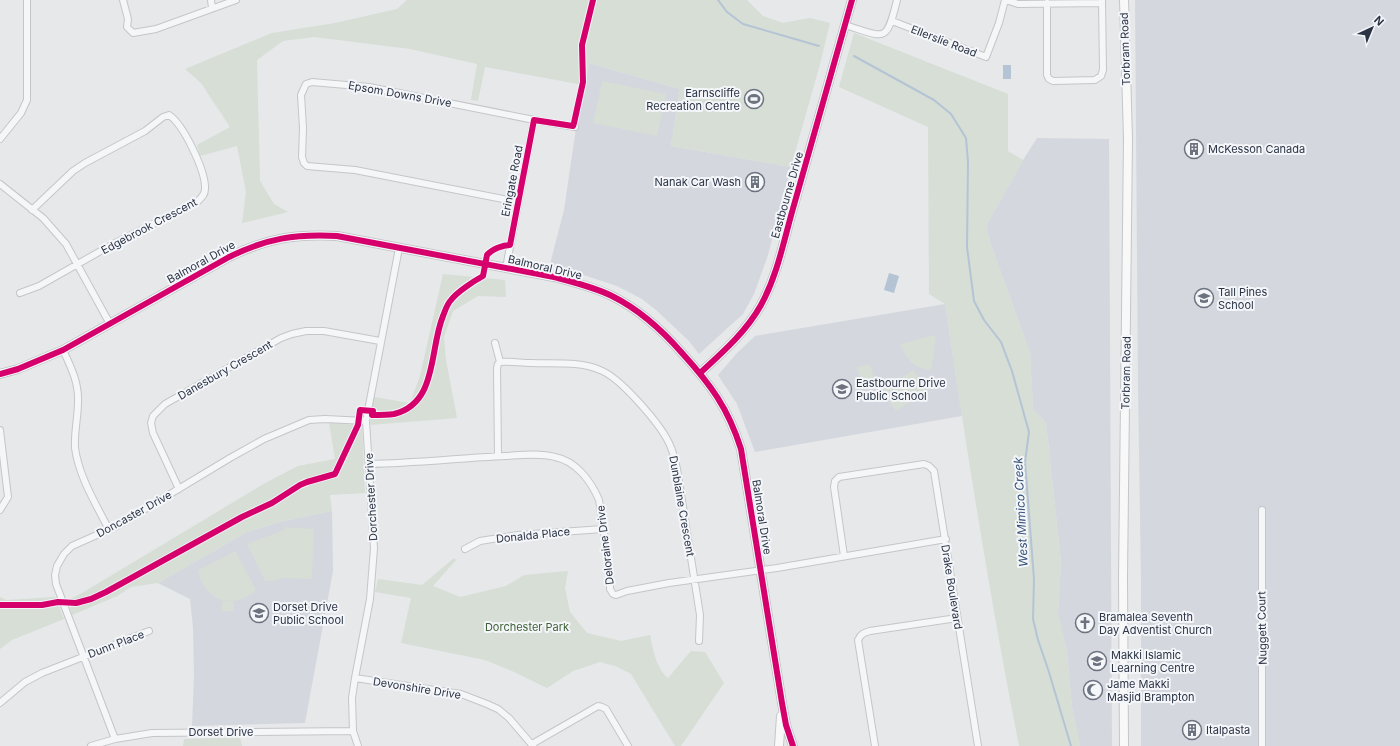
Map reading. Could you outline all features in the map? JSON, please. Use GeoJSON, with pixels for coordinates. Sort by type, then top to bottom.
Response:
{"type":"FeatureCollection","features":[{"type":"Feature","properties":{"kind":"street"},"geometry":{"type":"LineString","coordinates":[[0,139],[21,113],[27,100],[27,0]]}},
{"type":"Feature","properties":{"kind":"street"},"geometry":{"type":"LineString","coordinates":[[123,0],[128,19],[127,27],[133,33],[156,29],[236,0]]}},
{"type":"Feature","properties":{"kind":"street"},"geometry":{"type":"LineString","coordinates":[[211,0],[212,8]]}},
{"type":"Feature","properties":{"kind":"street","name":"Eastbourne Drive"},"geometry":{"type":"LineString","coordinates":[[700,373],[737,338],[746,327],[760,306],[772,281],[780,259],[787,226],[852,0]]}},
{"type":"Feature","properties":{"kind":"street"},"geometry":{"type":"LineString","coordinates":[[845,25],[876,35],[882,35],[888,31],[897,0]]}},
{"type":"Feature","properties":{"kind":"street"},"geometry":{"type":"LineString","coordinates":[[1006,0],[1018,4],[1047,3],[1102,2],[1103,70],[1101,76],[1095,80],[1053,81],[1049,79],[1047,75],[1047,3]]}},
{"type":"Feature","properties":{"kind":"street","name":"Ellerslie Road"},"geometry":{"type":"LineString","coordinates":[[892,21],[986,57],[1006,0]]}},
{"type":"Feature","properties":{"kind":"street","name":"Torbram Road"},"geometry":{"type":"LineString","coordinates":[[1124,0],[1128,139],[1123,578],[1124,746]]}},
{"type":"Feature","properties":{"kind":"street","name":"Epsom Downs Drive"},"geometry":{"type":"LineString","coordinates":[[518,202],[355,170],[307,166],[302,157],[303,128],[301,95],[306,84],[312,82],[370,87],[576,127]]}},
{"type":"Feature","properties":{"kind":"street","name":"Edgebrook Crescent"},"geometry":{"type":"LineString","coordinates":[[32,210],[73,171],[85,163],[145,131],[163,117],[170,115],[178,122],[196,156],[204,182],[204,196],[197,202],[113,244],[77,264]]}},
{"type":"Feature","properties":{"kind":"street","name":"Eringate Road"},"geometry":{"type":"LineString","coordinates":[[506,268],[534,120]]}},
{"type":"Feature","properties":{"kind":"street"},"geometry":{"type":"LineString","coordinates":[[0,184],[43,218],[66,244],[110,324]]}},
{"type":"Feature","properties":{"kind":"street","name":"Balmoral Drive"},"geometry":{"type":"LineString","coordinates":[[0,374],[63,350],[247,248],[265,242],[285,238],[312,235],[337,236],[572,281],[611,295],[642,314],[658,328],[700,373],[719,398],[735,431],[741,449],[786,725],[793,746]]}},
{"type":"Feature","properties":{"kind":"street","name":"Dorchester Drive"},"geometry":{"type":"LineString","coordinates":[[358,746],[353,732],[352,698],[354,678],[370,599],[374,548],[366,421],[380,341],[399,248]]}},
{"type":"Feature","properties":{"kind":"street"},"geometry":{"type":"LineString","coordinates":[[20,293],[40,286],[77,264]]}},
{"type":"Feature","properties":{"kind":"street","name":"Danesbury Crescent"},"geometry":{"type":"LineString","coordinates":[[179,489],[153,433],[151,423],[153,416],[165,404],[281,338],[292,334],[306,331],[324,331],[380,341]]}},
{"type":"Feature","properties":{"kind":"street"},"geometry":{"type":"LineString","coordinates":[[495,343],[500,362],[497,368],[498,456]]}},
{"type":"Feature","properties":{"kind":"street"},"geometry":{"type":"LineString","coordinates":[[63,350],[75,376],[78,388],[75,447],[78,464],[85,482],[109,530]]}},
{"type":"Feature","properties":{"kind":"street","name":"Dunblaine Crescent"},"geometry":{"type":"LineString","coordinates":[[500,362],[580,364],[602,370],[615,378],[626,389],[662,432],[668,442],[677,469],[700,615],[699,641]]}},
{"type":"Feature","properties":{"kind":"street","name":"Doncaster Drive"},"geometry":{"type":"LineString","coordinates":[[115,739],[56,584],[55,576],[57,566],[64,554],[72,546],[109,530],[264,439],[309,420],[325,419],[366,421]]}},
{"type":"Feature","properties":{"kind":"street"},"geometry":{"type":"LineString","coordinates":[[0,430],[8,497],[0,510]]}},
{"type":"Feature","properties":{"kind":"street","name":"Deloraine Drive"},"geometry":{"type":"LineString","coordinates":[[369,464],[498,456],[543,455],[556,457],[575,468],[587,478],[595,489],[599,500],[610,572],[610,589],[613,594],[616,595],[627,591],[761,570]]}},
{"type":"Feature","properties":{"kind":"street"},"geometry":{"type":"LineString","coordinates":[[844,556],[834,487],[835,481],[838,477],[924,464],[929,466],[934,471],[946,539]]}},
{"type":"Feature","properties":{"kind":"street","name":"Nuggett Court"},"geometry":{"type":"LineString","coordinates":[[1262,510],[1262,746]]}},
{"type":"Feature","properties":{"kind":"street","name":"Donalda Place"},"geometry":{"type":"LineString","coordinates":[[465,548],[480,541],[518,535],[603,529]]}},
{"type":"Feature","properties":{"kind":"street","name":"Drake Boulevard"},"geometry":{"type":"LineString","coordinates":[[761,570],[946,539],[978,746]]}},
{"type":"Feature","properties":{"kind":"street"},"geometry":{"type":"LineString","coordinates":[[875,746],[858,640],[860,636],[870,631],[957,618]]}},
{"type":"Feature","properties":{"kind":"street","name":"Dunn Place"},"geometry":{"type":"LineString","coordinates":[[0,703],[25,682],[42,673],[149,631]]}},
{"type":"Feature","properties":{"kind":"street","name":"Devonshire Drive"},"geometry":{"type":"LineString","coordinates":[[354,678],[461,694],[498,709],[509,718],[532,745]]}},
{"type":"Feature","properties":{"kind":"street"},"geometry":{"type":"LineString","coordinates":[[779,746],[782,703]]}},
{"type":"Feature","properties":{"kind":"street"},"geometry":{"type":"LineString","coordinates":[[532,745],[598,706],[606,709],[628,746]]}},
{"type":"Feature","properties":{"kind":"street","name":"Dorset Drive"},"geometry":{"type":"LineString","coordinates":[[91,746],[115,739],[152,733],[353,732]]}},
{"type":"Feature","properties":{"kind":"shaded area"},"geometry":{"type":"Polygon","coordinates":[[[1135,0],[1400,0],[1400,746],[1141,746],[1141,584],[1135,0]]]}},
{"type":"Feature","properties":{"kind":"shaded area"},"geometry":{"type":"Polygon","coordinates":[[[589,63],[680,89],[671,146],[791,167],[768,255],[754,294],[743,314],[699,354],[689,341],[642,299],[617,286],[550,264],[564,210],[576,128],[589,63]]]}},
{"type":"Feature","properties":{"kind":"shaded area"},"geometry":{"type":"Polygon","coordinates":[[[1037,138],[1109,139],[1112,746],[1080,746],[1072,708],[1067,653],[1058,613],[1061,562],[1046,423],[1033,409],[1030,353],[991,245],[986,226],[1037,138]]]}},
{"type":"Feature","properties":{"kind":"shaded area","name":"Eastbourne Drive Public School"},"geometry":{"type":"Polygon","coordinates":[[[945,304],[962,416],[755,452],[737,404],[718,375],[737,353],[755,336],[945,304]]]}},
{"type":"Feature","properties":{"kind":"shaded area","name":"Dorset Drive Public School"},"geometry":{"type":"Polygon","coordinates":[[[332,511],[333,571],[305,723],[192,726],[194,675],[193,628],[190,599],[158,583],[247,532],[283,521],[332,511]]]}},
{"type":"Feature","properties":{"kind":"green space"},"geometry":{"type":"Polygon","coordinates":[[[407,0],[747,0],[763,16],[783,23],[810,18],[830,23],[791,167],[671,146],[680,89],[589,63],[584,85],[485,67],[478,101],[471,100],[477,64],[410,49],[314,37],[283,41],[257,60],[260,181],[274,204],[288,212],[242,223],[246,192],[237,146],[200,156],[197,145],[230,127],[201,83],[185,69],[272,33],[335,23],[397,9],[407,0]]]}},
{"type":"Feature","properties":{"kind":"green space"},"geometry":{"type":"Polygon","coordinates":[[[854,33],[1008,94],[1008,151],[1023,160],[986,226],[991,245],[1030,353],[1033,409],[1046,423],[1061,562],[1058,613],[1067,653],[1072,708],[1080,746],[1019,746],[979,525],[945,304],[929,294],[928,127],[839,87],[854,33]]]}},
{"type":"Feature","properties":{"kind":"green space"},"geometry":{"type":"Polygon","coordinates":[[[602,81],[666,94],[657,136],[593,123],[602,81]]]}},
{"type":"Feature","properties":{"kind":"green space"},"geometry":{"type":"Polygon","coordinates":[[[443,274],[505,280],[506,297],[478,296],[453,311],[444,337],[446,360],[457,418],[370,425],[374,397],[410,403],[420,376],[443,274]]]}},
{"type":"Feature","properties":{"kind":"green space"},"geometry":{"type":"Polygon","coordinates":[[[934,335],[936,338],[931,370],[915,365],[908,359],[900,344],[934,335]]]}},
{"type":"Feature","properties":{"kind":"green space"},"geometry":{"type":"Polygon","coordinates":[[[870,364],[874,378],[861,381],[857,367],[870,364]]]}},
{"type":"Feature","properties":{"kind":"green space"},"geometry":{"type":"Polygon","coordinates":[[[913,370],[927,391],[896,411],[882,391],[913,370]]]}},
{"type":"Feature","properties":{"kind":"green space"},"geometry":{"type":"Polygon","coordinates":[[[329,423],[358,425],[362,428],[365,493],[330,495],[332,511],[283,521],[247,532],[158,583],[131,587],[117,596],[72,615],[68,600],[267,482],[298,466],[335,459],[329,423]]]}},
{"type":"Feature","properties":{"kind":"green space"},"geometry":{"type":"Polygon","coordinates":[[[284,527],[314,529],[312,579],[282,578],[274,581],[265,581],[248,546],[249,543],[284,530],[284,527]]]}},
{"type":"Feature","properties":{"kind":"green space"},"geometry":{"type":"Polygon","coordinates":[[[236,552],[256,590],[238,600],[221,600],[206,589],[201,581],[198,570],[236,552]]]}},
{"type":"Feature","properties":{"kind":"green space","name":"Dorchester Park"},"geometry":{"type":"Polygon","coordinates":[[[454,558],[456,560],[433,586],[460,597],[506,586],[524,575],[568,571],[565,588],[570,612],[587,633],[621,641],[650,635],[658,664],[668,678],[691,651],[705,652],[724,683],[681,746],[675,746],[631,674],[615,666],[600,662],[573,671],[547,688],[485,660],[401,643],[411,598],[375,592],[378,579],[422,585],[454,558]]]}},
{"type":"Feature","properties":{"kind":"green space"},"geometry":{"type":"Polygon","coordinates":[[[0,597],[6,600],[55,597],[64,619],[12,640],[0,649],[0,597]]]}},
{"type":"Feature","properties":{"kind":"green space"},"geometry":{"type":"Polygon","coordinates":[[[223,601],[233,602],[233,611],[222,611],[223,601]]]}},
{"type":"Feature","properties":{"kind":"green space"},"geometry":{"type":"Polygon","coordinates":[[[240,737],[242,746],[183,746],[184,739],[240,737]]]}},
{"type":"Feature","properties":{"kind":"water"},"geometry":{"type":"Polygon","coordinates":[[[1003,65],[1011,65],[1011,79],[1003,79],[1003,65]]]}},
{"type":"Feature","properties":{"kind":"water"},"geometry":{"type":"Polygon","coordinates":[[[889,273],[899,276],[894,293],[884,290],[889,273]]]}},
{"type":"Feature","properties":{"kind":"waterway","name":"West Mimico Creek"},"geometry":{"type":"LineString","coordinates":[[718,0],[727,12],[743,24],[819,46]]}},
{"type":"Feature","properties":{"kind":"waterway","name":"West Mimico Creek"},"geometry":{"type":"LineString","coordinates":[[854,56],[934,100],[951,114],[966,138],[968,162],[967,247],[974,301],[984,320],[1001,342],[1012,371],[1029,432],[1025,462],[1034,579],[1033,619],[1038,640],[1071,746]]}},
{"type":"Feature","properties":{"kind":"cycle path"},"geometry":{"type":"LineString","coordinates":[[0,605],[42,605],[58,602],[76,603],[91,599],[106,592],[242,517],[272,503],[300,485],[335,474],[358,425],[360,410],[373,411],[372,415],[394,414],[408,408],[418,399],[430,374],[439,330],[448,303],[461,290],[483,276],[487,255],[489,253],[498,248],[510,245],[534,120],[573,126],[583,82],[582,45],[593,0]]}},
{"type":"Feature","properties":{"kind":"cycle path"},"geometry":{"type":"LineString","coordinates":[[700,373],[733,342],[748,324],[761,305],[772,281],[852,0]]}},
{"type":"Feature","properties":{"kind":"cycle path"},"geometry":{"type":"LineString","coordinates":[[0,374],[18,369],[63,350],[229,257],[256,245],[269,241],[294,237],[337,236],[554,277],[591,287],[612,296],[641,314],[667,336],[702,376],[718,398],[736,434],[741,449],[786,725],[793,746]]}},
{"type":"Feature","properties":{"kind":"place","name":"Earnscliffe Recreation Centre"},"geometry":{"type":"Point","coordinates":[754,99]}},
{"type":"Feature","properties":{"kind":"place","name":"McKesson Canada"},"geometry":{"type":"Point","coordinates":[1194,149]}},
{"type":"Feature","properties":{"kind":"place","name":"Nanak Car Wash"},"geometry":{"type":"Point","coordinates":[755,182]}},
{"type":"Feature","properties":{"kind":"place","name":"Tall Pines School"},"geometry":{"type":"Point","coordinates":[1204,298]}},
{"type":"Feature","properties":{"kind":"place","name":"Eastbourne Drive Public School"},"geometry":{"type":"Point","coordinates":[842,389]}},
{"type":"Feature","properties":{"kind":"place","name":"Dorset Drive Public School"},"geometry":{"type":"Point","coordinates":[259,613]}},
{"type":"Feature","properties":{"kind":"place","name":"Bramalea Seventh Day Adventist Church"},"geometry":{"type":"Point","coordinates":[1085,623]}},
{"type":"Feature","properties":{"kind":"place","name":"Makki Islamic Learning Centre"},"geometry":{"type":"Point","coordinates":[1097,661]}},
{"type":"Feature","properties":{"kind":"place","name":"Jame Makki Masjid Brampton"},"geometry":{"type":"Point","coordinates":[1093,690]}},
{"type":"Feature","properties":{"kind":"place","name":"Italpasta"},"geometry":{"type":"Point","coordinates":[1192,730]}}]}
